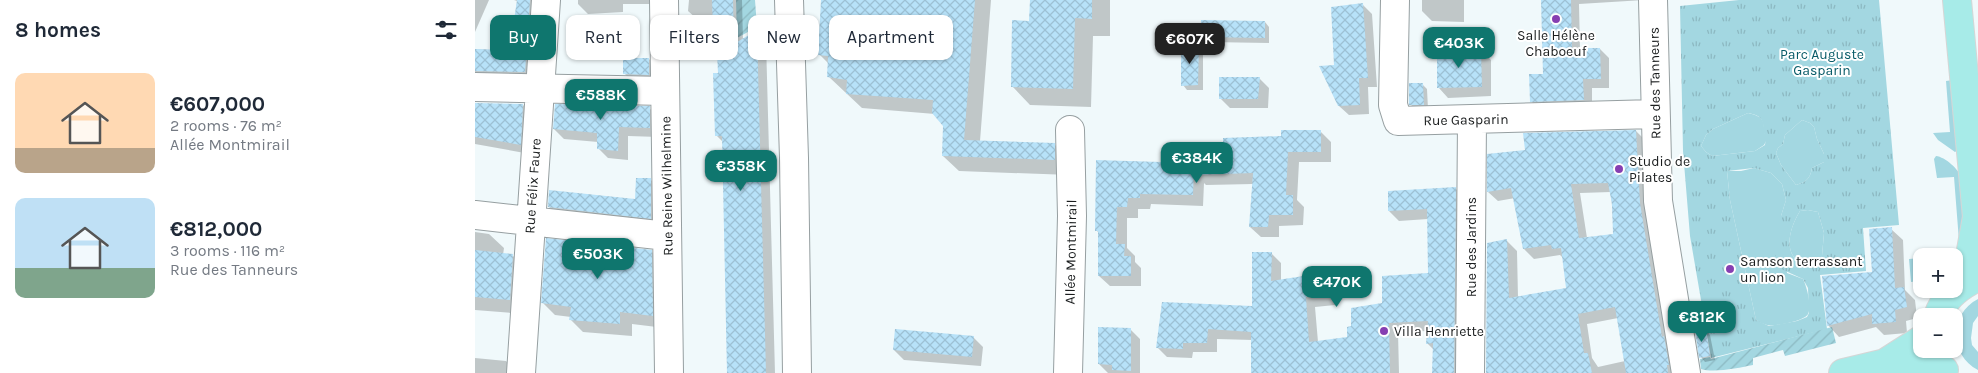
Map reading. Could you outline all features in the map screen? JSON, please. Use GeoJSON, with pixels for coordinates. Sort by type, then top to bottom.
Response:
{"type":"FeatureCollection","features":[{"type":"Feature","properties":{"kind":"main road"},"geometry":{"type":"LineString","coordinates":[[1943,308],[1950,296],[1971,280],[1978,218],[1957,0]]}},
{"type":"Feature","properties":{"kind":"main road"},"geometry":{"type":"LineString","coordinates":[[1885,363],[1913,345]]}},
{"type":"Feature","properties":{"kind":"main road"},"geometry":{"type":"LineString","coordinates":[[1843,373],[1885,363],[1943,364]]}},
{"type":"Feature","properties":{"kind":"street","name":"Rue Félix Faure"},"geometry":{"type":"LineString","coordinates":[[521,373],[546,0]]}},
{"type":"Feature","properties":{"kind":"street","name":"Rue Reine Wilhelmine"},"geometry":{"type":"LineString","coordinates":[[664,0],[669,373]]}},
{"type":"Feature","properties":{"kind":"street"},"geometry":{"type":"LineString","coordinates":[[789,0],[794,158],[797,373]]}},
{"type":"Feature","properties":{"kind":"street","name":"Rue Gasparin"},"geometry":{"type":"LineString","coordinates":[[1395,0],[1393,106],[1398,121],[1655,114]]}},
{"type":"Feature","properties":{"kind":"street","name":"Rue des Tanneurs"},"geometry":{"type":"LineString","coordinates":[[1653,0],[1659,201],[1685,373]]}},
{"type":"Feature","properties":{"kind":"street"},"geometry":{"type":"LineString","coordinates":[[475,86],[665,91]]}},
{"type":"Feature","properties":{"kind":"street","name":"Rue des Jardins"},"geometry":{"type":"LineString","coordinates":[[1470,373],[1472,120]]}},
{"type":"Feature","properties":{"kind":"street","name":"Allée Montmirail"},"geometry":{"type":"LineString","coordinates":[[1068,373],[1072,216],[1070,130]]}},
{"type":"Feature","properties":{"kind":"street"},"geometry":{"type":"LineString","coordinates":[[475,215],[667,236]]}},
{"type":"Feature","properties":{"kind":"green space"},"geometry":{"type":"Polygon","coordinates":[[[736,0],[755,0],[756,15],[748,15],[748,32],[738,37],[738,15],[736,15],[736,0]]]}},
{"type":"Feature","properties":{"kind":"green space","name":"Parc Auguste Gasparin"},"geometry":{"type":"Polygon","coordinates":[[[1739,0],[1879,0],[1899,225],[1863,228],[1866,271],[1820,275],[1827,329],[1711,358],[1690,236],[1683,151],[1680,6],[1739,0]],[[1748,113],[1713,129],[1706,135],[1701,146],[1712,156],[1755,151],[1765,145],[1761,119],[1753,114],[1748,113]],[[1802,120],[1785,135],[1783,144],[1776,153],[1781,165],[1796,185],[1807,180],[1812,168],[1824,162],[1824,154],[1814,127],[1810,123],[1802,120]],[[1754,168],[1727,171],[1730,200],[1756,320],[1769,326],[1797,321],[1807,317],[1809,313],[1808,288],[1803,279],[1779,268],[1774,252],[1786,200],[1782,184],[1771,173],[1754,168]],[[1800,211],[1791,231],[1790,249],[1793,257],[1809,266],[1821,267],[1824,233],[1818,212],[1800,211]]]}},
{"type":"Feature","properties":{"kind":"green space"},"geometry":{"type":"Polygon","coordinates":[[[1953,80],[1958,150],[1955,152],[1938,140],[1933,133],[1950,132],[1946,81],[1953,80]]]}},
{"type":"Feature","properties":{"kind":"green space"},"geometry":{"type":"Polygon","coordinates":[[[1748,113],[1760,117],[1762,120],[1767,139],[1764,145],[1755,151],[1712,156],[1701,146],[1706,135],[1713,129],[1748,113]]]}},
{"type":"Feature","properties":{"kind":"green space"},"geometry":{"type":"Polygon","coordinates":[[[1802,120],[1814,127],[1824,154],[1824,162],[1812,168],[1807,180],[1796,185],[1781,165],[1776,153],[1783,144],[1785,135],[1802,120]]]}},
{"type":"Feature","properties":{"kind":"green space"},"geometry":{"type":"Polygon","coordinates":[[[1936,156],[1951,164],[1958,171],[1962,179],[1965,239],[1959,241],[1954,177],[1937,178],[1934,159],[1936,156]]]}},
{"type":"Feature","properties":{"kind":"green space"},"geometry":{"type":"Polygon","coordinates":[[[1754,168],[1771,173],[1782,184],[1786,200],[1781,216],[1787,273],[1803,279],[1809,297],[1809,311],[1806,317],[1782,324],[1767,325],[1756,320],[1730,200],[1727,171],[1741,171],[1754,168]]]}},
{"type":"Feature","properties":{"kind":"green space"},"geometry":{"type":"Polygon","coordinates":[[[1800,211],[1818,212],[1824,233],[1821,267],[1809,266],[1799,262],[1793,257],[1790,249],[1791,231],[1795,221],[1800,211]]]}},
{"type":"Feature","properties":{"kind":"green space"},"geometry":{"type":"Polygon","coordinates":[[[1909,259],[1913,259],[1913,282],[1911,282],[1909,259]]]}},
{"type":"Feature","properties":{"kind":"green space"},"geometry":{"type":"Polygon","coordinates":[[[1978,299],[1978,316],[1973,323],[1971,338],[1972,345],[1978,352],[1978,370],[1968,363],[1963,356],[1963,313],[1968,306],[1978,299]]]}},
{"type":"Feature","properties":{"kind":"green space"},"geometry":{"type":"Polygon","coordinates":[[[1832,327],[1836,343],[1785,356],[1783,350],[1753,358],[1753,365],[1719,370],[1701,369],[1700,359],[1710,357],[1711,359],[1832,327]]]}},
{"type":"Feature","properties":{"kind":"building"},"geometry":{"type":"Polygon","coordinates":[[[517,0],[530,0],[529,15],[515,15],[517,0]]]}},
{"type":"Feature","properties":{"kind":"building"},"geometry":{"type":"Polygon","coordinates":[[[712,0],[733,0],[733,15],[712,15],[712,0]]]}},
{"type":"Feature","properties":{"kind":"building"},"geometry":{"type":"Polygon","coordinates":[[[821,0],[975,0],[964,140],[1055,143],[1055,160],[942,156],[943,126],[932,113],[933,100],[846,94],[847,80],[827,77],[828,56],[819,55],[821,0]]]}},
{"type":"Feature","properties":{"kind":"building"},"geometry":{"type":"Polygon","coordinates":[[[1030,0],[1092,0],[1092,19],[1075,18],[1073,89],[1011,87],[1012,20],[1029,21],[1030,0]]]}},
{"type":"Feature","properties":{"kind":"building"},"geometry":{"type":"Polygon","coordinates":[[[1541,0],[1571,0],[1572,48],[1600,48],[1601,79],[1583,79],[1584,100],[1530,102],[1529,74],[1543,74],[1541,0]]]}},
{"type":"Feature","properties":{"kind":"building"},"geometry":{"type":"Polygon","coordinates":[[[1363,3],[1368,78],[1359,78],[1360,105],[1338,106],[1319,66],[1334,65],[1331,7],[1363,3]]]}},
{"type":"Feature","properties":{"kind":"building"},"geometry":{"type":"Polygon","coordinates":[[[1201,20],[1265,21],[1265,38],[1201,37],[1201,20]]]}},
{"type":"Feature","properties":{"kind":"building"},"geometry":{"type":"Polygon","coordinates":[[[748,35],[748,60],[758,60],[766,373],[727,373],[722,136],[715,136],[713,73],[718,73],[717,60],[738,60],[738,42],[748,35]]]}},
{"type":"Feature","properties":{"kind":"building"},"geometry":{"type":"Polygon","coordinates":[[[1181,44],[1199,44],[1198,85],[1181,86],[1181,44]]]}},
{"type":"Feature","properties":{"kind":"building"},"geometry":{"type":"Polygon","coordinates":[[[475,49],[490,50],[490,60],[526,60],[525,72],[475,71],[475,49]]]}},
{"type":"Feature","properties":{"kind":"building"},"geometry":{"type":"Polygon","coordinates":[[[1481,49],[1482,87],[1437,88],[1437,50],[1481,49]]]}},
{"type":"Feature","properties":{"kind":"building"},"geometry":{"type":"Polygon","coordinates":[[[649,58],[649,75],[623,74],[623,60],[649,58]]]}},
{"type":"Feature","properties":{"kind":"building"},"geometry":{"type":"Polygon","coordinates":[[[1219,77],[1260,77],[1258,99],[1219,99],[1219,77]]]}},
{"type":"Feature","properties":{"kind":"building"},"geometry":{"type":"Polygon","coordinates":[[[1409,83],[1423,83],[1424,105],[1409,105],[1409,83]]]}},
{"type":"Feature","properties":{"kind":"building"},"geometry":{"type":"Polygon","coordinates":[[[475,103],[523,104],[521,145],[475,137],[475,103]]]}},
{"type":"Feature","properties":{"kind":"building"},"geometry":{"type":"Polygon","coordinates":[[[555,104],[650,106],[650,128],[619,127],[618,151],[597,149],[597,133],[553,129],[555,104]]]}},
{"type":"Feature","properties":{"kind":"building"},"geometry":{"type":"Polygon","coordinates":[[[1281,130],[1321,130],[1321,152],[1288,152],[1286,195],[1293,195],[1293,215],[1269,215],[1268,227],[1249,227],[1253,173],[1194,175],[1194,165],[1193,195],[1140,194],[1140,198],[1128,198],[1127,207],[1117,207],[1116,244],[1125,244],[1124,256],[1131,256],[1131,276],[1098,276],[1098,231],[1095,231],[1096,160],[1194,163],[1194,146],[1223,146],[1223,138],[1281,136],[1281,130]]]}},
{"type":"Feature","properties":{"kind":"building"},"geometry":{"type":"Polygon","coordinates":[[[1636,130],[1640,203],[1662,337],[1664,336],[1669,365],[1667,365],[1668,373],[1626,373],[1615,307],[1578,314],[1584,353],[1588,353],[1592,373],[1486,373],[1487,243],[1507,239],[1509,298],[1566,288],[1561,248],[1552,249],[1551,245],[1523,249],[1511,188],[1487,192],[1487,154],[1525,150],[1523,133],[1636,130]],[[1608,183],[1571,184],[1579,238],[1613,234],[1612,204],[1608,183]]]}},
{"type":"Feature","properties":{"kind":"building"},"geometry":{"type":"Polygon","coordinates":[[[636,178],[651,178],[651,219],[548,207],[549,190],[635,199],[636,178]]]}},
{"type":"Feature","properties":{"kind":"building"},"geometry":{"type":"Polygon","coordinates":[[[1456,187],[1454,373],[1432,373],[1433,343],[1426,344],[1428,321],[1389,323],[1390,373],[1251,373],[1251,332],[1208,329],[1207,343],[1183,343],[1183,349],[1156,348],[1162,302],[1252,306],[1252,252],[1272,252],[1271,281],[1323,273],[1326,295],[1306,297],[1309,342],[1347,337],[1347,327],[1351,326],[1351,308],[1382,303],[1382,276],[1428,273],[1427,209],[1388,211],[1388,191],[1456,187]]]}},
{"type":"Feature","properties":{"kind":"building"},"geometry":{"type":"Polygon","coordinates":[[[1892,227],[1895,288],[1904,287],[1907,307],[1895,310],[1896,322],[1872,324],[1872,314],[1827,326],[1822,276],[1872,272],[1869,229],[1892,227]]]}},
{"type":"Feature","properties":{"kind":"building"},"geometry":{"type":"Polygon","coordinates":[[[546,238],[652,250],[653,316],[620,312],[620,324],[569,320],[571,307],[541,303],[546,238]]]}},
{"type":"Feature","properties":{"kind":"building"},"geometry":{"type":"Polygon","coordinates":[[[475,250],[513,254],[510,300],[475,297],[475,250]]]}},
{"type":"Feature","properties":{"kind":"building"},"geometry":{"type":"Polygon","coordinates":[[[1098,327],[1131,328],[1131,371],[1112,370],[1112,365],[1098,364],[1098,327]]]}},
{"type":"Feature","properties":{"kind":"building"},"geometry":{"type":"Polygon","coordinates":[[[1706,328],[1710,356],[1699,358],[1695,330],[1706,328]]]}},
{"type":"Feature","properties":{"kind":"building"},"geometry":{"type":"Polygon","coordinates":[[[895,329],[974,336],[972,357],[893,350],[895,329]]]}},
{"type":"Feature","properties":{"kind":"place","name":"Salle Hélène Chaboeuf"},"geometry":{"type":"Point","coordinates":[1556,19]}},
{"type":"Feature","properties":{"kind":"place","name":"Studio de Pilates"},"geometry":{"type":"Point","coordinates":[1619,169]}},
{"type":"Feature","properties":{"kind":"place","name":"Samson terrassant un lion"},"geometry":{"type":"Point","coordinates":[1730,269]}},
{"type":"Feature","properties":{"kind":"place","name":"Villa Henriette"},"geometry":{"type":"Point","coordinates":[1384,331]}}]}
